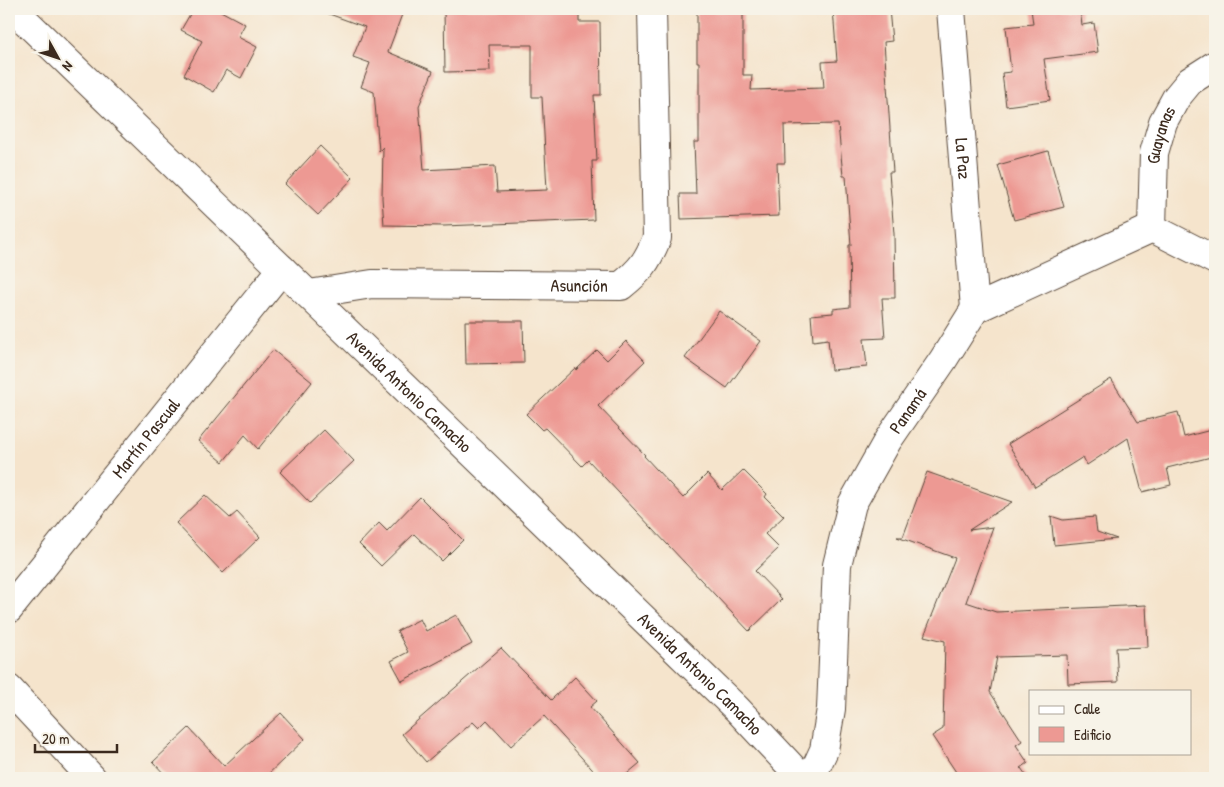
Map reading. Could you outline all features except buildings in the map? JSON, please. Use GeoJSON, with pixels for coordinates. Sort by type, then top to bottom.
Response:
{"type":"FeatureCollection","features":[{"type":"Feature","properties":{"kind":"street","name":"Avenida Antonio Camacho"},"geometry":{"type":"LineString","coordinates":[[13,9],[738,709],[802,778]]}},
{"type":"Feature","properties":{"kind":"street","name":"Asunción"},"geometry":{"type":"LineString","coordinates":[[308,294],[372,284],[621,286],[639,271],[649,256],[657,238],[652,9]]}},
{"type":"Feature","properties":{"kind":"street","name":"La Paz"},"geometry":{"type":"LineString","coordinates":[[951,9],[975,309]]}},
{"type":"Feature","properties":{"kind":"street","name":"Guayanas"},"geometry":{"type":"LineString","coordinates":[[1152,228],[1154,153],[1162,122],[1176,98],[1190,81],[1215,65]]}},
{"type":"Feature","properties":{"kind":"street"},"geometry":{"type":"LineString","coordinates":[[975,309],[1152,228],[1215,260]]}},
{"type":"Feature","properties":{"kind":"street","name":"Martín Pascual"},"geometry":{"type":"LineString","coordinates":[[9,609],[282,269]]}},
{"type":"Feature","properties":{"kind":"street","name":"Panamá"},"geometry":{"type":"LineString","coordinates":[[811,778],[824,750],[831,709],[837,565],[852,504],[888,440],[943,360],[975,309]]}},
{"type":"Feature","properties":{"kind":"street"},"geometry":{"type":"LineString","coordinates":[[9,689],[92,778]]}}]}
